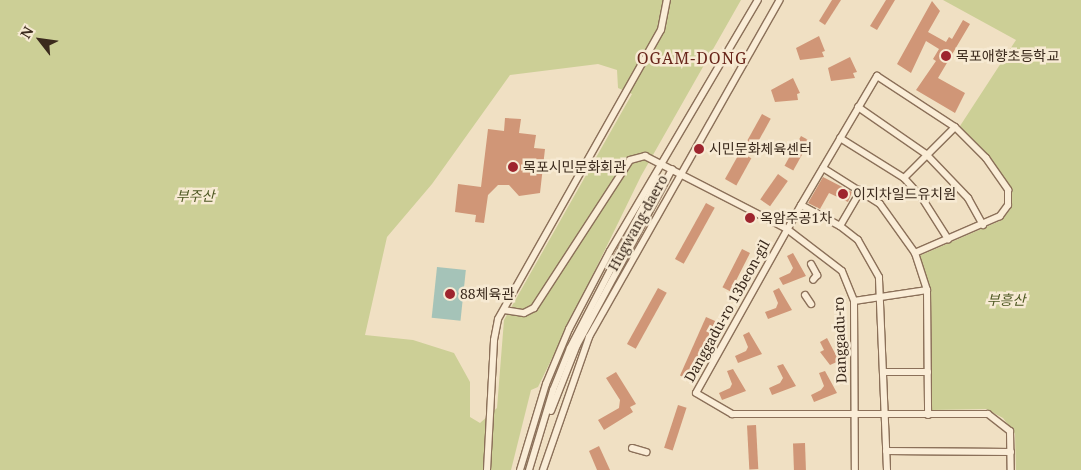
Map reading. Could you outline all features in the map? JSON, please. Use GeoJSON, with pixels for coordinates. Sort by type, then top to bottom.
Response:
{"type":"FeatureCollection","features":[{"type":"Feature","properties":{"kind":"street"},"geometry":{"type":"LineString","coordinates":[[487,470],[494,340],[504,310],[660,30],[667,0]]}},
{"type":"Feature","properties":{"kind":"street","name":"Hugwang-daero"},"geometry":{"type":"LineString","coordinates":[[520,470],[546,384],[569,329],[610,251],[758,0]]}},
{"type":"Feature","properties":{"kind":"street","name":"Hugwang-daero"},"geometry":{"type":"LineString","coordinates":[[542,470],[589,336],[780,0]]}},
{"type":"Feature","properties":{"kind":"street"},"geometry":{"type":"LineString","coordinates":[[787,229],[877,76],[955,127],[986,158],[1008,190],[1008,205],[1000,216],[915,253]]}},
{"type":"Feature","properties":{"kind":"street"},"geometry":{"type":"LineString","coordinates":[[858,107],[926,154],[968,198],[983,225]]}},
{"type":"Feature","properties":{"kind":"street"},"geometry":{"type":"LineString","coordinates":[[904,178],[955,127]]}},
{"type":"Feature","properties":{"kind":"street"},"geometry":{"type":"LineString","coordinates":[[840,138],[904,178],[922,198],[948,239]]}},
{"type":"Feature","properties":{"kind":"street","name":"Danggadu-ro"},"geometry":{"type":"LineString","coordinates":[[504,310],[524,313],[534,308],[630,160],[645,156],[787,229],[842,271],[854,301],[855,470]]}},
{"type":"Feature","properties":{"kind":"street","name":"Hugwang-daero"},"geometry":{"type":"LineString","coordinates":[[529,470],[552,390],[570,348],[630,236],[662,165]]}},
{"type":"Feature","properties":{"kind":"street"},"geometry":{"type":"LineString","coordinates":[[823,168],[861,190],[890,216],[915,253],[927,290],[928,415]]}},
{"type":"Feature","properties":{"kind":"street","name":"Hugwang-daero"},"geometry":{"type":"LineString","coordinates":[[534,470],[555,398],[577,345],[672,169]]}},
{"type":"Feature","properties":{"kind":"street"},"geometry":{"type":"LineString","coordinates":[[840,226],[861,190]]}},
{"type":"Feature","properties":{"kind":"street"},"geometry":{"type":"LineString","coordinates":[[801,205],[840,226],[867,253],[879,277],[882,297],[887,470]]}},
{"type":"Feature","properties":{"kind":"street","name":"Danggadu-ro 13beon-gil"},"geometry":{"type":"LineString","coordinates":[[787,229],[696,393],[732,414],[854,416]]}},
{"type":"Feature","properties":{"kind":"street"},"geometry":{"type":"LineString","coordinates":[[811,264],[817,275],[813,280]]}},
{"type":"Feature","properties":{"kind":"street"},"geometry":{"type":"LineString","coordinates":[[854,301],[927,290]]}},
{"type":"Feature","properties":{"kind":"street"},"geometry":{"type":"LineString","coordinates":[[805,295],[811,304]]}},
{"type":"Feature","properties":{"kind":"street"},"geometry":{"type":"LineString","coordinates":[[885,372],[928,372]]}},
{"type":"Feature","properties":{"kind":"street"},"geometry":{"type":"LineString","coordinates":[[854,416],[988,414],[999,419],[1010,431],[1011,470]]}},
{"type":"Feature","properties":{"kind":"street"},"geometry":{"type":"LineString","coordinates":[[632,448],[646,452]]}},
{"type":"Feature","properties":{"kind":"street"},"geometry":{"type":"LineString","coordinates":[[886,450],[1011,452]]}},
{"type":"Feature","properties":{"kind":"green space","name":"부주산"},"geometry":{"type":"Polygon","coordinates":[[[0,0],[741,0],[641,176],[538,387],[531,390],[511,470],[0,470],[0,0]],[[598,64],[510,75],[432,184],[387,237],[365,335],[413,340],[454,353],[470,382],[470,417],[480,423],[497,408],[504,320],[632,94],[618,88],[617,70],[598,64]]]}},
{"type":"Feature","properties":{"kind":"green space","name":"부흥산"},"geometry":{"type":"Polygon","coordinates":[[[943,0],[1081,0],[1081,470],[1016,470],[1015,434],[1003,418],[986,409],[932,410],[931,290],[919,256],[1002,220],[1012,207],[1012,189],[960,126],[1016,40],[943,0]]]}},
{"type":"Feature","properties":{"kind":"water","name":"88체육관"},"geometry":{"type":"Polygon","coordinates":[[[437,267],[466,270],[461,321],[432,318],[437,267]]]}},
{"type":"Feature","properties":{"kind":"building"},"geometry":{"type":"Polygon","coordinates":[[[832,0],[841,0],[825,25],[819,21],[832,0]]]}},
{"type":"Feature","properties":{"kind":"building"},"geometry":{"type":"Polygon","coordinates":[[[886,0],[895,0],[877,30],[870,26],[886,0]]]}},
{"type":"Feature","properties":{"kind":"building","name":"목포애향초등학교"},"geometry":{"type":"Polygon","coordinates":[[[932,1],[940,11],[928,32],[946,42],[949,37],[952,39],[963,20],[970,24],[938,78],[965,93],[955,113],[916,90],[936,61],[933,59],[939,49],[926,41],[911,73],[897,64],[932,1]]]}},
{"type":"Feature","properties":{"kind":"building"},"geometry":{"type":"Polygon","coordinates":[[[819,36],[825,51],[822,52],[824,57],[800,60],[796,48],[819,36]]]}},
{"type":"Feature","properties":{"kind":"building"},"geometry":{"type":"Polygon","coordinates":[[[850,57],[857,72],[853,73],[855,78],[831,81],[828,68],[850,57]]]}},
{"type":"Feature","properties":{"kind":"building"},"geometry":{"type":"Polygon","coordinates":[[[793,78],[800,93],[797,94],[798,100],[775,102],[771,90],[793,78]]]}},
{"type":"Feature","properties":{"kind":"building"},"geometry":{"type":"Polygon","coordinates":[[[762,114],[771,119],[754,149],[746,144],[762,114]]]}},
{"type":"Feature","properties":{"kind":"building","name":"목포시민문화회관"},"geometry":{"type":"Polygon","coordinates":[[[505,118],[521,119],[519,133],[536,135],[534,148],[545,149],[540,193],[519,196],[509,185],[498,185],[488,195],[484,223],[475,222],[476,215],[455,212],[458,184],[481,187],[488,129],[504,131],[505,118]]]}},
{"type":"Feature","properties":{"kind":"building"},"geometry":{"type":"Polygon","coordinates":[[[801,136],[810,141],[793,171],[785,166],[801,136]]]}},
{"type":"Feature","properties":{"kind":"building"},"geometry":{"type":"Polygon","coordinates":[[[740,152],[751,158],[736,185],[725,179],[740,152]]]}},
{"type":"Feature","properties":{"kind":"building"},"geometry":{"type":"Polygon","coordinates":[[[778,174],[788,181],[770,206],[760,199],[778,174]]]}},
{"type":"Feature","properties":{"kind":"building","name":"이지차일드유치원"},"geometry":{"type":"Polygon","coordinates":[[[823,177],[852,192],[848,202],[829,193],[820,209],[808,203],[823,177]]]}},
{"type":"Feature","properties":{"kind":"building"},"geometry":{"type":"Polygon","coordinates":[[[706,203],[715,208],[684,264],[675,259],[706,203]]]}},
{"type":"Feature","properties":{"kind":"building"},"geometry":{"type":"Polygon","coordinates":[[[742,249],[750,253],[730,291],[722,287],[742,249]]]}},
{"type":"Feature","properties":{"kind":"building"},"geometry":{"type":"Polygon","coordinates":[[[793,253],[806,276],[783,285],[779,278],[790,273],[793,268],[787,256],[793,253]]]}},
{"type":"Feature","properties":{"kind":"building"},"geometry":{"type":"Polygon","coordinates":[[[658,288],[667,293],[636,349],[627,344],[658,288]]]}},
{"type":"Feature","properties":{"kind":"building"},"geometry":{"type":"Polygon","coordinates":[[[779,288],[792,310],[768,319],[765,312],[776,308],[778,303],[773,291],[779,288]]]}},
{"type":"Feature","properties":{"kind":"building"},"geometry":{"type":"Polygon","coordinates":[[[706,317],[715,321],[689,380],[680,375],[706,317]]]}},
{"type":"Feature","properties":{"kind":"building"},"geometry":{"type":"Polygon","coordinates":[[[749,332],[762,354],[738,363],[735,356],[746,351],[748,347],[743,335],[749,332]]]}},
{"type":"Feature","properties":{"kind":"building"},"geometry":{"type":"Polygon","coordinates":[[[827,338],[839,361],[830,365],[820,352],[824,350],[820,342],[827,338]]]}},
{"type":"Feature","properties":{"kind":"building"},"geometry":{"type":"Polygon","coordinates":[[[783,364],[796,386],[772,395],[769,388],[780,383],[783,378],[777,366],[783,364]]]}},
{"type":"Feature","properties":{"kind":"building"},"geometry":{"type":"Polygon","coordinates":[[[733,369],[746,391],[722,400],[719,393],[730,388],[732,384],[727,371],[733,369]]]}},
{"type":"Feature","properties":{"kind":"building"},"geometry":{"type":"Polygon","coordinates":[[[825,371],[837,393],[814,402],[811,395],[821,390],[824,386],[819,373],[825,371]]]}},
{"type":"Feature","properties":{"kind":"building"},"geometry":{"type":"Polygon","coordinates":[[[616,372],[636,404],[630,407],[633,412],[604,430],[598,420],[619,408],[620,400],[606,378],[616,372]]]}},
{"type":"Feature","properties":{"kind":"building"},"geometry":{"type":"Polygon","coordinates":[[[678,405],[687,408],[673,451],[664,448],[678,405]]]}},
{"type":"Feature","properties":{"kind":"building"},"geometry":{"type":"Polygon","coordinates":[[[747,425],[756,425],[758,469],[749,469],[747,425]]]}},
{"type":"Feature","properties":{"kind":"building"},"geometry":{"type":"Polygon","coordinates":[[[793,443],[805,443],[806,470],[794,470],[793,443]]]}},
{"type":"Feature","properties":{"kind":"building"},"geometry":{"type":"Polygon","coordinates":[[[599,446],[610,470],[597,470],[589,451],[599,446]]]}},
{"type":"Feature","properties":{"kind":"place","name":"목포애향초등학교"},"geometry":{"type":"Point","coordinates":[946,56]}},
{"type":"Feature","properties":{"kind":"place","name":"시민문화체육센터"},"geometry":{"type":"Point","coordinates":[699,149]}},
{"type":"Feature","properties":{"kind":"place","name":"목포시민문화회관"},"geometry":{"type":"Point","coordinates":[513,167]}},
{"type":"Feature","properties":{"kind":"place","name":"이지차일드유치원"},"geometry":{"type":"Point","coordinates":[843,194]}},
{"type":"Feature","properties":{"kind":"place","name":"옥암주공1차"},"geometry":{"type":"Point","coordinates":[750,218]}},
{"type":"Feature","properties":{"kind":"place","name":"88체육관"},"geometry":{"type":"Point","coordinates":[450,294]}},
{"type":"Feature","properties":{"kind":"district","name":"OGAM-DONG"},"geometry":{"type":"Point","coordinates":[692,58]}}]}
